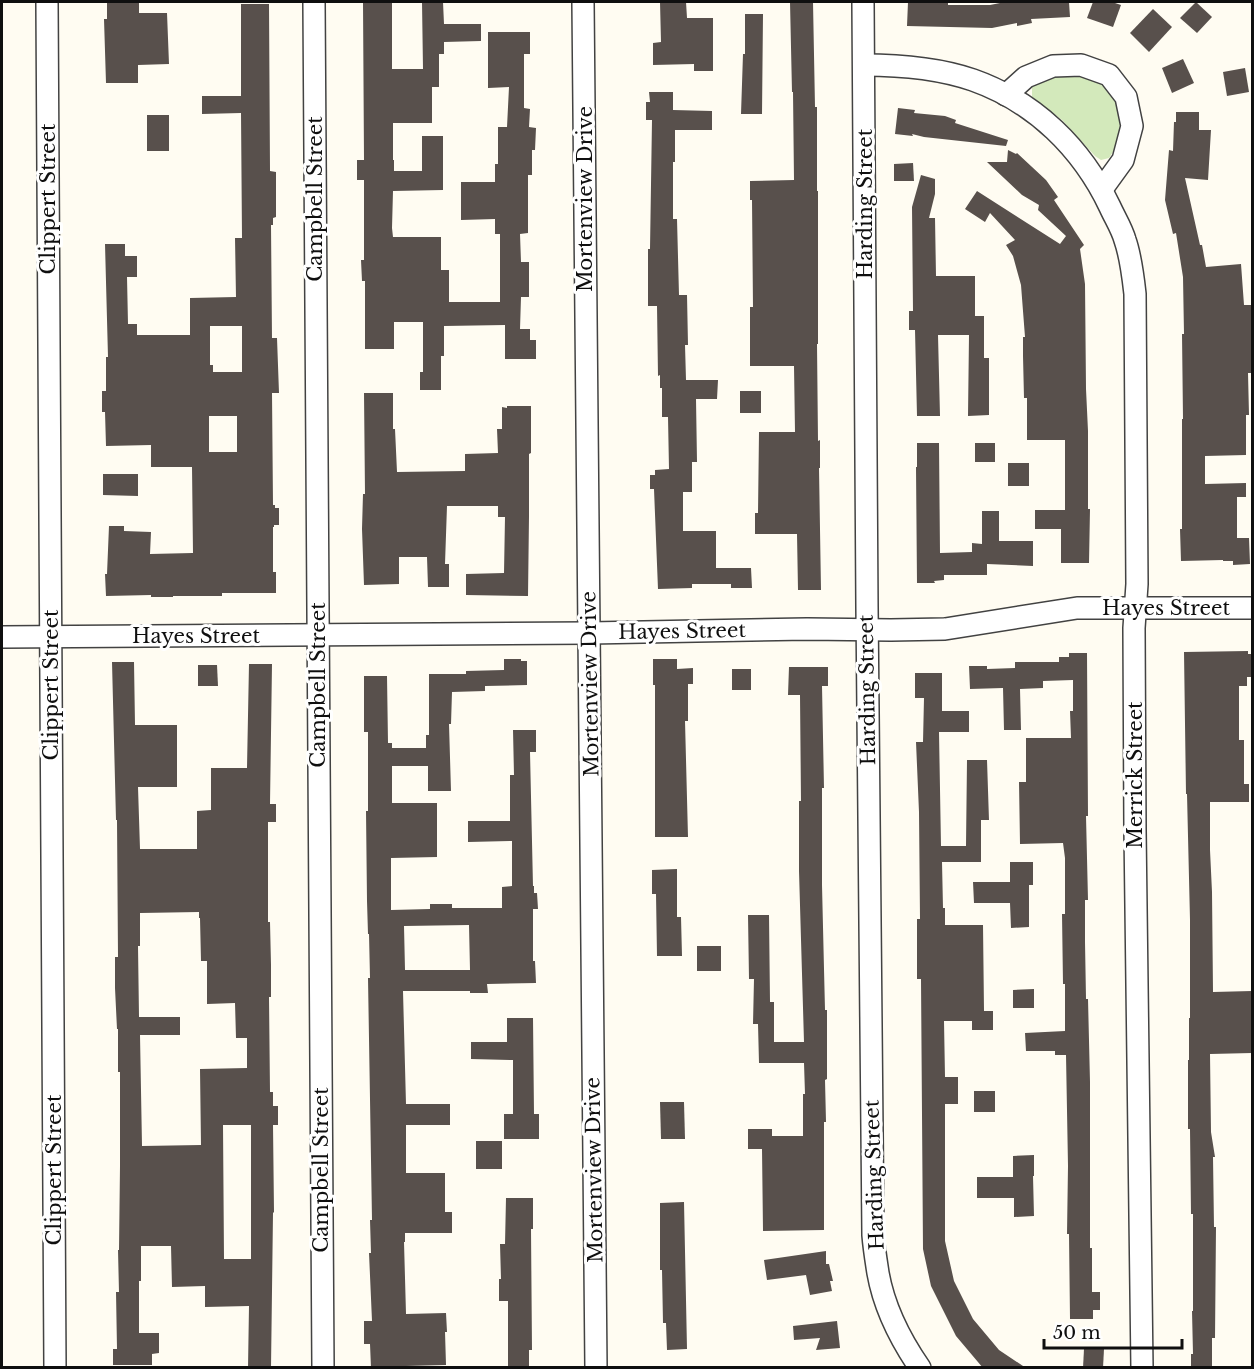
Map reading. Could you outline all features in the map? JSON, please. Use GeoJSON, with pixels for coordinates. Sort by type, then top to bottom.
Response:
{"type":"FeatureCollection","features":[{"type":"Feature","properties":{"kind":"street","name":"Clippert Street"},"geometry":{"type":"LineString","coordinates":[[47,2],[55,1368]]}},
{"type":"Feature","properties":{"kind":"street","name":"Campbell Street"},"geometry":{"type":"LineString","coordinates":[[314,2],[323,1368]]}},
{"type":"Feature","properties":{"kind":"street","name":"Mortenview Drive"},"geometry":{"type":"LineString","coordinates":[[583,2],[596,1368]]}},
{"type":"Feature","properties":{"kind":"street","name":"Harding Street"},"geometry":{"type":"LineString","coordinates":[[864,2],[873,1235],[878,1275],[887,1308],[898,1332],[920,1368]]}},
{"type":"Feature","properties":{"kind":"street","name":"Merrick Street"},"geometry":{"type":"LineString","coordinates":[[864,66],[886,65],[951,73],[1006,95],[1036,114],[1058,132],[1090,171],[1125,239],[1135,294],[1137,576],[1134,628],[1135,830],[1142,1368]]}},
{"type":"Feature","properties":{"kind":"street"},"geometry":{"type":"LineString","coordinates":[[1006,95],[1026,76],[1053,66],[1082,65],[1109,75],[1126,97],[1132,126],[1123,160],[1101,189]]}},
{"type":"Feature","properties":{"kind":"street","name":"Hayes Street"},"geometry":{"type":"LineString","coordinates":[[2,638],[807,629],[867,631],[945,629],[1077,608],[1252,608]]}},
{"type":"Feature","properties":{"kind":"green space"},"geometry":{"type":"Polygon","coordinates":[[[1056,72],[1087,74],[1106,86],[1118,104],[1121,126],[1119,143],[1109,158],[1101,160],[1095,156],[1062,120],[1032,97],[1032,86],[1041,78],[1056,72]]]}},
{"type":"Feature","properties":{"kind":"building"},"geometry":{"type":"Polygon","coordinates":[[[107,2],[139,2],[139,13],[167,13],[169,64],[138,65],[138,83],[106,83],[104,19],[107,19],[107,2]]]}},
{"type":"Feature","properties":{"kind":"building"},"geometry":{"type":"Polygon","coordinates":[[[363,2],[392,2],[392,69],[423,69],[422,2],[443,2],[444,24],[481,24],[481,41],[444,42],[444,54],[439,54],[439,87],[432,87],[432,123],[393,123],[394,171],[422,171],[422,136],[443,136],[443,190],[393,191],[392,228],[393,237],[441,237],[441,270],[449,270],[449,302],[500,302],[500,234],[495,234],[495,219],[461,220],[461,182],[495,182],[495,164],[498,164],[498,127],[507,127],[509,87],[488,88],[488,32],[530,32],[530,54],[524,54],[524,108],[530,109],[529,127],[536,128],[535,150],[532,150],[532,175],[528,175],[528,233],[520,234],[521,262],[529,262],[529,297],[521,297],[520,329],[530,329],[530,340],[536,340],[536,359],[505,359],[505,325],[444,326],[441,390],[420,390],[420,372],[423,372],[423,322],[394,322],[394,349],[365,349],[365,281],[362,281],[361,260],[364,260],[364,180],[357,180],[357,160],[364,160],[363,2]]]}},
{"type":"Feature","properties":{"kind":"building"},"geometry":{"type":"Polygon","coordinates":[[[660,2],[686,2],[687,18],[713,18],[713,71],[694,71],[694,64],[653,65],[653,43],[661,42],[660,2]]]}},
{"type":"Feature","properties":{"kind":"building"},"geometry":{"type":"Polygon","coordinates":[[[790,2],[813,2],[815,107],[817,107],[817,344],[821,590],[798,590],[797,534],[755,534],[755,513],[758,513],[759,432],[795,432],[794,366],[750,366],[750,307],[753,307],[750,181],[794,180],[790,2]]]}},
{"type":"Feature","properties":{"kind":"building"},"geometry":{"type":"Polygon","coordinates":[[[908,2],[990,5],[1005,2],[1069,2],[1070,17],[1031,19],[1032,23],[1017,26],[1017,23],[992,28],[907,26],[908,2]]]}},
{"type":"Feature","properties":{"kind":"building"},"geometry":{"type":"Polygon","coordinates":[[[1093,2],[1112,2],[1121,5],[1113,27],[1087,18],[1093,2]]]}},
{"type":"Feature","properties":{"kind":"building"},"geometry":{"type":"Polygon","coordinates":[[[1196,2],[1212,17],[1197,33],[1180,18],[1196,2]]]}},
{"type":"Feature","properties":{"kind":"building"},"geometry":{"type":"Polygon","coordinates":[[[241,4],[269,4],[270,171],[276,172],[276,217],[273,218],[273,225],[271,225],[272,338],[277,338],[279,393],[272,393],[273,505],[279,508],[279,525],[273,527],[273,572],[276,572],[276,593],[222,593],[222,596],[173,597],[106,596],[105,574],[107,574],[109,526],[124,526],[124,531],[151,532],[150,554],[193,553],[192,467],[151,467],[151,445],[106,446],[105,412],[102,412],[102,391],[106,391],[106,357],[108,357],[105,244],[125,244],[125,256],[137,256],[137,277],[127,277],[128,324],[137,324],[137,335],[190,335],[190,298],[236,297],[235,238],[242,238],[241,113],[202,114],[202,96],[241,96],[241,4]],[[210,326],[210,365],[213,365],[213,372],[242,372],[242,326],[210,326]],[[209,416],[209,452],[237,452],[237,416],[209,416]]]}},
{"type":"Feature","properties":{"kind":"building"},"geometry":{"type":"Polygon","coordinates":[[[1153,9],[1172,27],[1149,52],[1130,33],[1153,9]]]}},
{"type":"Feature","properties":{"kind":"building"},"geometry":{"type":"Polygon","coordinates":[[[745,14],[763,14],[762,114],[741,114],[745,14]]]}},
{"type":"Feature","properties":{"kind":"building"},"geometry":{"type":"Polygon","coordinates":[[[1183,59],[1194,83],[1172,93],[1162,68],[1183,59]]]}},
{"type":"Feature","properties":{"kind":"building"},"geometry":{"type":"Polygon","coordinates":[[[1245,68],[1249,92],[1227,96],[1223,72],[1245,68]]]}},
{"type":"Feature","properties":{"kind":"building"},"geometry":{"type":"Polygon","coordinates":[[[649,92],[673,92],[673,110],[712,111],[712,130],[675,130],[673,219],[677,219],[679,295],[687,295],[686,380],[718,380],[717,399],[696,399],[697,462],[692,462],[692,492],[683,492],[683,531],[716,531],[716,568],[751,568],[752,588],[731,588],[731,584],[692,584],[692,588],[658,589],[654,489],[650,489],[650,475],[655,475],[655,470],[669,469],[668,417],[662,417],[662,388],[660,388],[660,375],[658,376],[657,306],[648,306],[652,120],[646,120],[646,102],[650,102],[649,92]]]}},
{"type":"Feature","properties":{"kind":"building"},"geometry":{"type":"Polygon","coordinates":[[[898,108],[915,110],[914,113],[945,116],[956,120],[955,123],[1008,140],[1006,146],[912,134],[913,136],[895,134],[898,108]]]}},
{"type":"Feature","properties":{"kind":"building"},"geometry":{"type":"Polygon","coordinates":[[[1176,112],[1199,112],[1199,130],[1211,130],[1208,180],[1185,178],[1206,267],[1241,264],[1244,305],[1251,305],[1252,373],[1248,373],[1249,415],[1246,415],[1246,455],[1205,456],[1205,484],[1246,483],[1246,497],[1237,497],[1237,538],[1249,538],[1250,564],[1233,565],[1233,561],[1223,560],[1181,561],[1183,277],[1176,233],[1173,234],[1165,200],[1169,150],[1173,151],[1176,112]]]}},
{"type":"Feature","properties":{"kind":"building"},"geometry":{"type":"Polygon","coordinates":[[[147,115],[169,115],[169,151],[147,151],[147,115]]]}},
{"type":"Feature","properties":{"kind":"building"},"geometry":{"type":"Polygon","coordinates":[[[1008,150],[1017,153],[1046,180],[1058,197],[1054,200],[1084,245],[1080,249],[1085,284],[1089,563],[1061,563],[1061,529],[1035,529],[1035,510],[1065,510],[1065,440],[1027,440],[1027,398],[1024,398],[1023,356],[1023,337],[1025,337],[1021,285],[1013,256],[1006,245],[1015,240],[990,213],[985,222],[965,209],[977,191],[1060,244],[1066,236],[1038,210],[1039,205],[1022,195],[987,162],[1007,162],[1008,150]]]}},
{"type":"Feature","properties":{"kind":"building"},"geometry":{"type":"Polygon","coordinates":[[[913,163],[914,181],[894,181],[894,164],[913,163]]]}},
{"type":"Feature","properties":{"kind":"building"},"geometry":{"type":"Polygon","coordinates":[[[921,175],[935,179],[935,194],[929,218],[935,218],[936,276],[975,276],[975,316],[984,316],[984,358],[989,358],[989,415],[968,416],[969,335],[938,335],[940,416],[917,416],[915,330],[909,330],[909,311],[913,311],[912,207],[921,175]]]}},
{"type":"Feature","properties":{"kind":"building"},"geometry":{"type":"Polygon","coordinates":[[[740,391],[761,391],[761,413],[740,413],[740,391]]]}},
{"type":"Feature","properties":{"kind":"building"},"geometry":{"type":"Polygon","coordinates":[[[364,393],[393,393],[393,429],[395,429],[397,472],[465,471],[465,454],[498,453],[497,429],[502,429],[502,407],[531,406],[528,596],[466,595],[466,574],[504,573],[505,517],[498,517],[498,506],[447,506],[445,564],[449,564],[449,587],[428,587],[427,557],[399,557],[399,584],[364,585],[362,529],[363,494],[365,494],[364,393]]]}},
{"type":"Feature","properties":{"kind":"building"},"geometry":{"type":"Polygon","coordinates":[[[917,443],[939,443],[940,553],[972,552],[972,543],[982,544],[982,511],[999,511],[999,541],[1033,541],[1033,566],[987,564],[987,575],[944,575],[944,580],[934,581],[935,583],[917,583],[917,443]]]}},
{"type":"Feature","properties":{"kind":"building"},"geometry":{"type":"Polygon","coordinates":[[[975,443],[995,443],[995,462],[975,462],[975,443]]]}},
{"type":"Feature","properties":{"kind":"building"},"geometry":{"type":"Polygon","coordinates":[[[1008,463],[1029,463],[1029,486],[1008,486],[1008,463]]]}},
{"type":"Feature","properties":{"kind":"building"},"geometry":{"type":"Polygon","coordinates":[[[103,474],[138,474],[138,496],[103,495],[103,474]]]}},
{"type":"Feature","properties":{"kind":"building"},"geometry":{"type":"Polygon","coordinates":[[[1248,651],[1248,654],[1252,654],[1252,677],[1247,677],[1247,686],[1239,686],[1239,740],[1244,740],[1244,784],[1249,784],[1249,802],[1210,802],[1210,850],[1213,992],[1252,991],[1252,1053],[1210,1054],[1211,1132],[1215,1157],[1213,1157],[1214,1227],[1216,1227],[1215,1338],[1212,1338],[1212,1368],[1191,1368],[1191,1354],[1193,1354],[1193,1214],[1191,1214],[1190,1129],[1188,1129],[1190,920],[1184,652],[1248,651]]]}},
{"type":"Feature","properties":{"kind":"building"},"geometry":{"type":"Polygon","coordinates":[[[1069,653],[1087,653],[1088,900],[1085,900],[1085,942],[1090,1082],[1090,1248],[1092,1248],[1092,1292],[1100,1292],[1100,1310],[1093,1310],[1093,1319],[1070,1319],[1066,1055],[1055,1055],[1055,1051],[1026,1051],[1025,1033],[1065,1031],[1062,914],[1065,914],[1065,858],[1063,843],[1020,844],[1019,782],[1026,782],[1026,738],[1071,738],[1070,711],[1073,711],[1073,680],[1043,681],[1043,688],[1020,689],[1021,730],[1004,730],[1003,688],[970,689],[969,666],[987,666],[987,669],[1015,668],[1015,662],[1059,662],[1059,657],[1069,657],[1069,653]]]}},
{"type":"Feature","properties":{"kind":"building"},"geometry":{"type":"Polygon","coordinates":[[[504,659],[527,661],[527,685],[485,686],[485,691],[452,692],[451,724],[449,724],[451,791],[428,791],[428,766],[392,766],[392,803],[437,803],[437,857],[391,858],[391,910],[430,909],[430,904],[452,904],[452,908],[502,908],[502,887],[512,886],[512,841],[468,842],[468,821],[510,821],[510,775],[514,775],[513,730],[536,730],[536,752],[530,752],[533,886],[534,893],[537,893],[538,909],[533,909],[533,961],[535,961],[536,983],[487,984],[488,993],[403,991],[406,1104],[450,1104],[450,1125],[406,1125],[406,1173],[445,1173],[445,1212],[452,1212],[452,1233],[405,1233],[406,1314],[446,1313],[446,1365],[371,1368],[370,1344],[364,1344],[364,1321],[372,1321],[369,1253],[371,1253],[370,1220],[372,1220],[366,811],[368,811],[368,732],[364,732],[364,676],[387,676],[388,743],[392,743],[392,748],[426,748],[426,735],[429,735],[429,674],[466,674],[466,671],[504,670],[504,659]],[[469,925],[404,926],[405,970],[470,970],[469,925]]]}},
{"type":"Feature","properties":{"kind":"building"},"geometry":{"type":"Polygon","coordinates":[[[653,659],[677,659],[677,669],[693,668],[693,684],[688,684],[688,721],[685,721],[688,837],[655,837],[653,659]]]}},
{"type":"Feature","properties":{"kind":"building"},"geometry":{"type":"Polygon","coordinates":[[[112,662],[134,662],[135,725],[177,725],[177,787],[138,787],[140,849],[197,849],[197,811],[211,810],[211,768],[247,768],[249,664],[272,664],[270,804],[276,804],[276,822],[268,822],[268,922],[270,922],[271,965],[270,1092],[273,1092],[273,1106],[278,1106],[278,1125],[273,1125],[271,1368],[248,1368],[249,1306],[205,1307],[205,1286],[172,1287],[171,1246],[141,1246],[139,1333],[159,1333],[159,1353],[152,1354],[152,1365],[113,1365],[113,1349],[117,1349],[116,1292],[119,1292],[120,1166],[120,1072],[118,1072],[115,988],[115,957],[118,957],[112,662]],[[199,912],[140,913],[139,1017],[180,1017],[180,1035],[140,1035],[142,1146],[201,1145],[200,1069],[247,1068],[247,1038],[236,1038],[235,1003],[207,1004],[207,961],[201,961],[199,912]],[[223,1125],[224,1259],[251,1259],[251,1125],[223,1125]]]}},
{"type":"Feature","properties":{"kind":"building"},"geometry":{"type":"Polygon","coordinates":[[[198,665],[217,665],[218,686],[198,686],[198,665]]]}},
{"type":"Feature","properties":{"kind":"building"},"geometry":{"type":"Polygon","coordinates":[[[789,667],[828,667],[828,686],[822,686],[824,788],[822,788],[822,885],[825,1010],[827,1010],[824,1230],[763,1231],[762,1149],[748,1149],[748,1129],[772,1129],[772,1136],[803,1136],[803,1094],[805,1094],[804,1063],[759,1063],[758,1024],[753,1024],[754,979],[749,979],[748,915],[769,915],[770,1002],[774,1002],[774,1042],[804,1042],[799,871],[800,695],[788,695],[789,667]]]}},
{"type":"Feature","properties":{"kind":"building"},"geometry":{"type":"Polygon","coordinates":[[[732,669],[751,669],[751,690],[732,690],[732,669]]]}},
{"type":"Feature","properties":{"kind":"building"},"geometry":{"type":"Polygon","coordinates":[[[915,673],[942,673],[942,711],[969,711],[969,732],[939,732],[941,846],[966,846],[967,760],[987,760],[989,820],[981,820],[981,862],[942,862],[945,925],[983,925],[984,1011],[993,1011],[993,1030],[972,1030],[972,1021],[944,1021],[945,1077],[958,1077],[958,1104],[945,1104],[945,1241],[954,1281],[973,1319],[999,1350],[1026,1368],[983,1368],[956,1336],[931,1286],[923,1249],[921,979],[917,979],[917,919],[920,919],[916,742],[923,742],[924,698],[915,698],[915,673]]]}},
{"type":"Feature","properties":{"kind":"building"},"geometry":{"type":"Polygon","coordinates":[[[1010,862],[1033,862],[1033,885],[1029,885],[1029,927],[1011,928],[1010,903],[974,903],[973,882],[1010,882],[1010,862]]]}},
{"type":"Feature","properties":{"kind":"building"},"geometry":{"type":"Polygon","coordinates":[[[677,869],[677,917],[681,917],[682,956],[657,956],[656,894],[652,894],[652,870],[677,869]]]}},
{"type":"Feature","properties":{"kind":"building"},"geometry":{"type":"Polygon","coordinates":[[[697,946],[721,946],[721,971],[697,971],[697,946]]]}},
{"type":"Feature","properties":{"kind":"building"},"geometry":{"type":"Polygon","coordinates":[[[1034,989],[1034,1008],[1013,1008],[1013,990],[1034,989]]]}},
{"type":"Feature","properties":{"kind":"building"},"geometry":{"type":"Polygon","coordinates":[[[507,1018],[533,1018],[534,1114],[539,1114],[539,1139],[504,1139],[504,1114],[513,1114],[513,1060],[471,1059],[471,1042],[507,1042],[507,1018]]]}},
{"type":"Feature","properties":{"kind":"building"},"geometry":{"type":"Polygon","coordinates":[[[974,1091],[995,1091],[995,1112],[974,1112],[974,1091]]]}},
{"type":"Feature","properties":{"kind":"building"},"geometry":{"type":"Polygon","coordinates":[[[660,1102],[684,1102],[685,1139],[661,1139],[660,1102]]]}},
{"type":"Feature","properties":{"kind":"building"},"geometry":{"type":"Polygon","coordinates":[[[476,1141],[502,1141],[502,1169],[476,1169],[476,1141]]]}},
{"type":"Feature","properties":{"kind":"building"},"geometry":{"type":"Polygon","coordinates":[[[1034,1155],[1034,1216],[1014,1217],[1014,1198],[977,1198],[977,1177],[1013,1177],[1013,1156],[1034,1155]]]}},
{"type":"Feature","properties":{"kind":"building"},"geometry":{"type":"Polygon","coordinates":[[[506,1198],[533,1198],[532,1350],[529,1350],[529,1368],[508,1368],[508,1301],[499,1301],[500,1244],[505,1244],[506,1198]]]}},
{"type":"Feature","properties":{"kind":"building"},"geometry":{"type":"Polygon","coordinates":[[[684,1202],[687,1349],[667,1350],[666,1323],[663,1323],[662,1270],[660,1270],[660,1203],[684,1202]]]}},
{"type":"Feature","properties":{"kind":"building"},"geometry":{"type":"Polygon","coordinates":[[[826,1251],[826,1264],[829,1264],[833,1281],[830,1281],[832,1291],[810,1295],[806,1275],[767,1280],[764,1260],[826,1251]]]}},
{"type":"Feature","properties":{"kind":"building"},"geometry":{"type":"Polygon","coordinates":[[[837,1321],[840,1348],[816,1350],[820,1338],[794,1340],[793,1326],[837,1321]]]}},
{"type":"Feature","properties":{"kind":"building"},"geometry":{"type":"Polygon","coordinates":[[[1084,1349],[1104,1349],[1103,1368],[1083,1368],[1084,1349]]]}}]}
